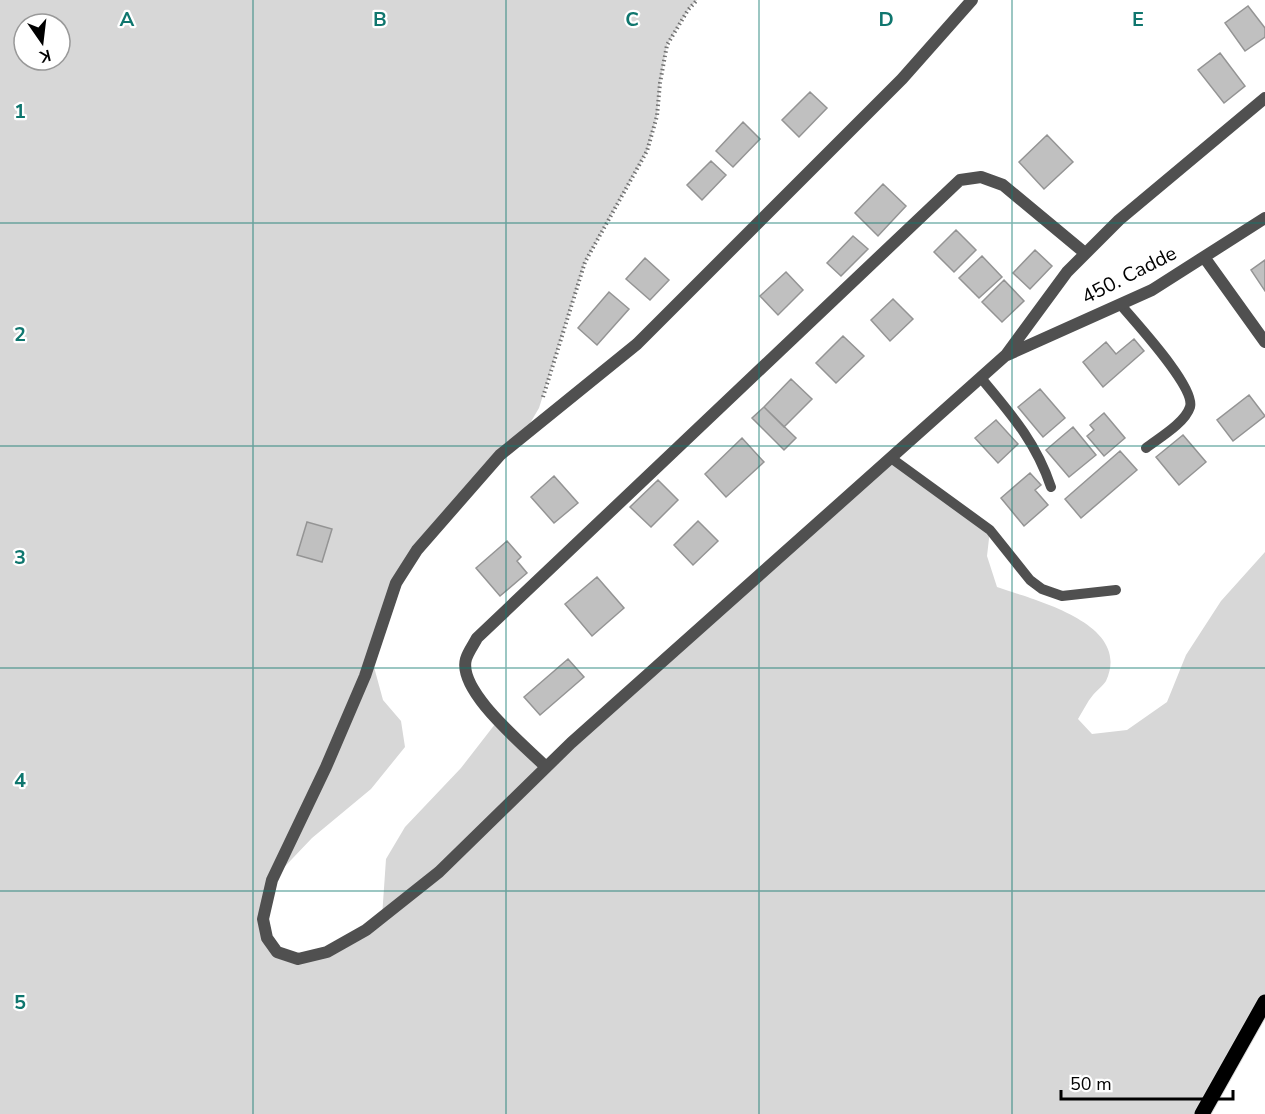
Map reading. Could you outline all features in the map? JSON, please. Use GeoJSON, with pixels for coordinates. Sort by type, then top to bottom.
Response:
{"type":"FeatureCollection","features":[{"type":"Feature","properties":{"kind":"main road"},"geometry":{"type":"LineString","coordinates":[[1202,1114],[1265,1002]]}},
{"type":"Feature","properties":{"kind":"street"},"geometry":{"type":"LineString","coordinates":[[972,0],[902,79],[637,344],[500,455],[417,550],[396,583],[365,676],[326,767],[272,880],[262,919],[267,938],[278,952],[298,958],[327,952],[366,930],[439,873],[546,767],[1006,355],[1067,272],[1119,220],[1265,98]]}},
{"type":"Feature","properties":{"kind":"street"},"geometry":{"type":"LineString","coordinates":[[546,767],[478,697],[467,680],[466,659],[477,638],[960,180],[981,177],[1003,185],[1085,253]]}},
{"type":"Feature","properties":{"kind":"street","name":"450. Cadde"},"geometry":{"type":"LineString","coordinates":[[1006,355],[1152,290],[1265,218]]}},
{"type":"Feature","properties":{"kind":"street"},"geometry":{"type":"LineString","coordinates":[[1204,257],[1265,342]]}},
{"type":"Feature","properties":{"kind":"lane"},"geometry":{"type":"LineString","coordinates":[[1120,304],[1173,369],[1189,394],[1191,404],[1186,415],[1146,448]]}},
{"type":"Feature","properties":{"kind":"lane"},"geometry":{"type":"LineString","coordinates":[[981,378],[1022,427],[1041,458],[1052,487]]}},
{"type":"Feature","properties":{"kind":"lane"},"geometry":{"type":"LineString","coordinates":[[891,458],[990,530],[1030,580],[1042,590],[1062,596],[1116,590]]}},
{"type":"Feature","properties":{"kind":"path"},"geometry":{"type":"LineString","coordinates":[[542,399],[585,262],[647,151],[657,116],[667,45],[688,10],[697,0]]}},
{"type":"Feature","properties":{"kind":"shaded area"},"geometry":{"type":"Polygon","coordinates":[[[0,0],[697,0],[688,10],[667,45],[657,116],[647,151],[585,262],[539,408],[522,437],[417,550],[371,656],[383,700],[401,721],[405,747],[371,789],[312,838],[272,880],[267,938],[298,959],[327,952],[382,917],[386,859],[405,827],[461,768],[499,719],[545,767],[891,458],[990,530],[987,556],[997,587],[1075,617],[1093,629],[1105,644],[1111,661],[1106,681],[1091,698],[1078,719],[1092,734],[1127,730],[1167,702],[1186,655],[1221,601],[1265,552],[1265,1002],[1202,1114],[0,1114],[0,0]]]}},
{"type":"Feature","properties":{"kind":"building"},"geometry":{"type":"Polygon","coordinates":[[[1248,6],[1265,28],[1265,37],[1245,51],[1225,23],[1248,6]]]}},
{"type":"Feature","properties":{"kind":"building"},"geometry":{"type":"Polygon","coordinates":[[[1220,53],[1245,86],[1224,103],[1198,70],[1220,53]]]}},
{"type":"Feature","properties":{"kind":"building"},"geometry":{"type":"Polygon","coordinates":[[[810,92],[827,108],[799,137],[782,120],[810,92]]]}},
{"type":"Feature","properties":{"kind":"building"},"geometry":{"type":"Polygon","coordinates":[[[743,122],[760,139],[733,167],[716,151],[743,122]]]}},
{"type":"Feature","properties":{"kind":"building"},"geometry":{"type":"Polygon","coordinates":[[[1047,135],[1073,162],[1044,189],[1019,162],[1047,135]]]}},
{"type":"Feature","properties":{"kind":"building"},"geometry":{"type":"Polygon","coordinates":[[[711,161],[726,175],[702,200],[687,185],[711,161]]]}},
{"type":"Feature","properties":{"kind":"building"},"geometry":{"type":"Polygon","coordinates":[[[883,184],[906,206],[878,236],[855,213],[883,184]]]}},
{"type":"Feature","properties":{"kind":"building"},"geometry":{"type":"Polygon","coordinates":[[[956,230],[976,250],[954,272],[934,252],[956,230]]]}},
{"type":"Feature","properties":{"kind":"building"},"geometry":{"type":"Polygon","coordinates":[[[853,236],[868,249],[841,276],[827,263],[853,236]]]}},
{"type":"Feature","properties":{"kind":"building"},"geometry":{"type":"Polygon","coordinates":[[[1035,250],[1052,266],[1030,289],[1013,273],[1035,250]]]}},
{"type":"Feature","properties":{"kind":"building"},"geometry":{"type":"Polygon","coordinates":[[[982,256],[1002,277],[979,298],[959,278],[982,256]]]}},
{"type":"Feature","properties":{"kind":"building"},"geometry":{"type":"Polygon","coordinates":[[[645,258],[669,280],[650,300],[626,279],[645,258]]]}},
{"type":"Feature","properties":{"kind":"building"},"geometry":{"type":"Polygon","coordinates":[[[1265,260],[1265,291],[1251,270],[1265,260]]]}},
{"type":"Feature","properties":{"kind":"building"},"geometry":{"type":"Polygon","coordinates":[[[786,272],[803,290],[778,315],[760,296],[786,272]]]}},
{"type":"Feature","properties":{"kind":"building"},"geometry":{"type":"Polygon","coordinates":[[[1004,280],[1024,301],[1002,322],[982,302],[1004,280]]]}},
{"type":"Feature","properties":{"kind":"building"},"geometry":{"type":"Polygon","coordinates":[[[609,292],[629,309],[597,345],[578,328],[609,292]]]}},
{"type":"Feature","properties":{"kind":"building"},"geometry":{"type":"Polygon","coordinates":[[[893,299],[913,319],[890,341],[871,320],[893,299]]]}},
{"type":"Feature","properties":{"kind":"building"},"geometry":{"type":"Polygon","coordinates":[[[843,336],[864,356],[836,383],[816,363],[843,336]]]}},
{"type":"Feature","properties":{"kind":"building"},"geometry":{"type":"Polygon","coordinates":[[[1134,339],[1144,351],[1103,387],[1083,362],[1106,342],[1116,354],[1134,339]]]}},
{"type":"Feature","properties":{"kind":"building"},"geometry":{"type":"Polygon","coordinates":[[[791,379],[812,399],[784,427],[764,407],[791,379]]]}},
{"type":"Feature","properties":{"kind":"building"},"geometry":{"type":"Polygon","coordinates":[[[1040,389],[1065,418],[1043,437],[1018,407],[1040,389]]]}},
{"type":"Feature","properties":{"kind":"building"},"geometry":{"type":"Polygon","coordinates":[[[1249,395],[1265,416],[1233,441],[1217,420],[1249,395]]]}},
{"type":"Feature","properties":{"kind":"building"},"geometry":{"type":"Polygon","coordinates":[[[764,407],[796,438],[784,450],[752,418],[764,407]]]}},
{"type":"Feature","properties":{"kind":"building"},"geometry":{"type":"Polygon","coordinates":[[[1104,413],[1125,438],[1104,456],[1087,436],[1094,430],[1090,425],[1104,413]]]}},
{"type":"Feature","properties":{"kind":"building"},"geometry":{"type":"Polygon","coordinates":[[[996,420],[1018,444],[998,463],[975,438],[996,420]]]}},
{"type":"Feature","properties":{"kind":"building"},"geometry":{"type":"Polygon","coordinates":[[[1073,427],[1096,455],[1069,477],[1046,450],[1073,427]]]}},
{"type":"Feature","properties":{"kind":"building"},"geometry":{"type":"Polygon","coordinates":[[[1183,435],[1206,462],[1179,485],[1156,457],[1183,435]]]}},
{"type":"Feature","properties":{"kind":"building"},"geometry":{"type":"Polygon","coordinates":[[[742,438],[764,462],[726,497],[705,474],[742,438]]]}},
{"type":"Feature","properties":{"kind":"building"},"geometry":{"type":"Polygon","coordinates":[[[1120,451],[1137,470],[1081,518],[1065,499],[1120,451]]]}},
{"type":"Feature","properties":{"kind":"building"},"geometry":{"type":"Polygon","coordinates":[[[1030,473],[1041,485],[1035,490],[1048,505],[1024,526],[1001,498],[1030,473]]]}},
{"type":"Feature","properties":{"kind":"building"},"geometry":{"type":"Polygon","coordinates":[[[554,476],[578,503],[554,523],[531,497],[554,476]]]}},
{"type":"Feature","properties":{"kind":"building"},"geometry":{"type":"Polygon","coordinates":[[[658,480],[678,500],[651,527],[630,507],[658,480]]]}},
{"type":"Feature","properties":{"kind":"building"},"geometry":{"type":"Polygon","coordinates":[[[698,521],[718,541],[693,565],[674,545],[698,521]]]}},
{"type":"Feature","properties":{"kind":"building"},"geometry":{"type":"Polygon","coordinates":[[[307,522],[332,529],[322,562],[297,555],[307,522]]]}},
{"type":"Feature","properties":{"kind":"building"},"geometry":{"type":"Polygon","coordinates":[[[507,541],[521,557],[517,561],[527,573],[500,596],[476,568],[507,541]]]}},
{"type":"Feature","properties":{"kind":"building"},"geometry":{"type":"Polygon","coordinates":[[[597,577],[624,608],[592,636],[565,604],[597,577]]]}},
{"type":"Feature","properties":{"kind":"building"},"geometry":{"type":"Polygon","coordinates":[[[568,659],[584,677],[540,715],[524,697],[568,659]]]}}]}
